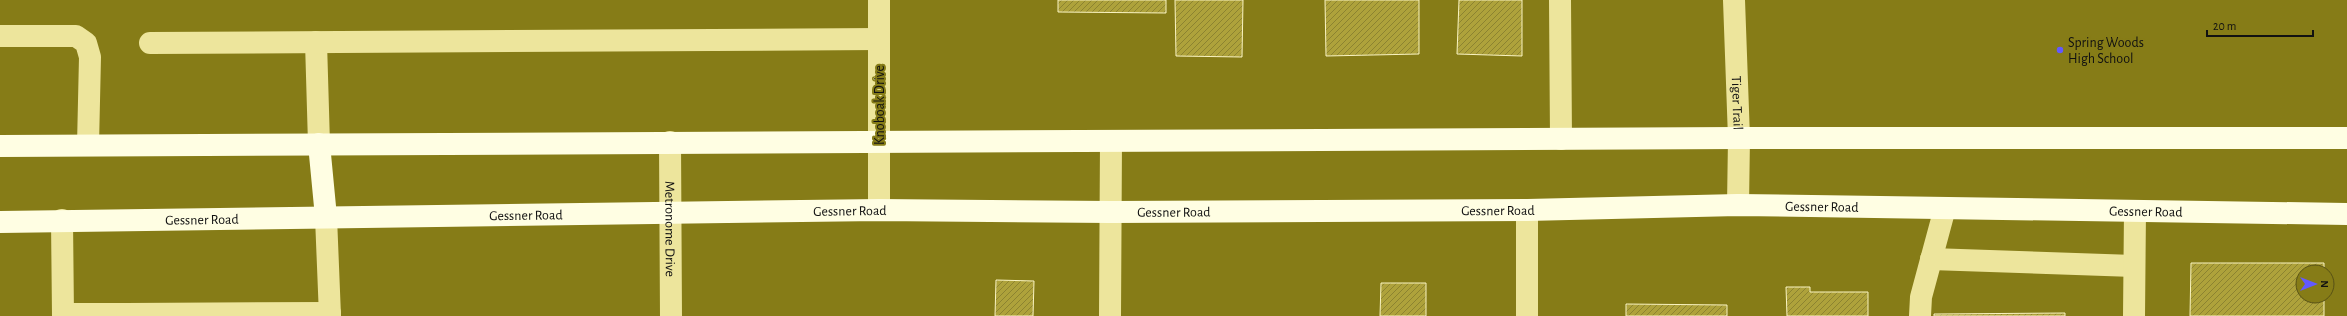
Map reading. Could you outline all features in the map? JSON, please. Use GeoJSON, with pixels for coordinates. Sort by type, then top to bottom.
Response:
{"type":"FeatureCollection","features":[{"type":"Feature","properties":{"kind":"main road"},"geometry":{"type":"LineString","coordinates":[[0,146],[1739,138],[2347,138]]}},
{"type":"Feature","properties":{"kind":"main road"},"geometry":{"type":"LineString","coordinates":[[319,144],[326,216]]}},
{"type":"Feature","properties":{"kind":"main road","name":"Gessner Road"},"geometry":{"type":"LineString","coordinates":[[0,222],[326,216],[879,210],[1111,212],[1528,210],[1738,205],[2347,214]]}},
{"type":"Feature","properties":{"kind":"street","name":"Knoboak Drive"},"geometry":{"type":"LineString","coordinates":[[879,0],[879,210]]}},
{"type":"Feature","properties":{"kind":"street"},"geometry":{"type":"LineString","coordinates":[[1560,0],[1561,139]]}},
{"type":"Feature","properties":{"kind":"street","name":"Tiger Trail"},"geometry":{"type":"LineString","coordinates":[[1734,0],[1739,138],[1738,205]]}},
{"type":"Feature","properties":{"kind":"street"},"geometry":{"type":"LineString","coordinates":[[0,36],[76,36],[86,43],[90,57],[88,145]]}},
{"type":"Feature","properties":{"kind":"street"},"geometry":{"type":"LineString","coordinates":[[150,44],[879,39]]}},
{"type":"Feature","properties":{"kind":"street"},"geometry":{"type":"LineString","coordinates":[[316,42],[319,144]]}},
{"type":"Feature","properties":{"kind":"street"},"geometry":{"type":"LineString","coordinates":[[1110,316],[1111,141]]}},
{"type":"Feature","properties":{"kind":"street","name":"Metronome Drive"},"geometry":{"type":"LineString","coordinates":[[670,142],[671,316]]}},
{"type":"Feature","properties":{"kind":"street"},"geometry":{"type":"LineString","coordinates":[[1920,316],[1921,297],[1945,208]]}},
{"type":"Feature","properties":{"kind":"street"},"geometry":{"type":"LineString","coordinates":[[1527,316],[1528,210]]}},
{"type":"Feature","properties":{"kind":"street"},"geometry":{"type":"LineString","coordinates":[[2134,316],[2135,211]]}},
{"type":"Feature","properties":{"kind":"street"},"geometry":{"type":"LineString","coordinates":[[62,220],[63,315],[330,314],[326,216]]}},
{"type":"Feature","properties":{"kind":"street"},"geometry":{"type":"LineString","coordinates":[[1931,259],[2134,266]]}},
{"type":"Feature","properties":{"kind":"building"},"geometry":{"type":"Polygon","coordinates":[[[1058,0],[1166,0],[1166,13],[1058,12],[1058,0]]]}},
{"type":"Feature","properties":{"kind":"building"},"geometry":{"type":"Polygon","coordinates":[[[1175,0],[1243,0],[1242,57],[1176,56],[1175,0]]]}},
{"type":"Feature","properties":{"kind":"building"},"geometry":{"type":"Polygon","coordinates":[[[1325,0],[1419,0],[1419,54],[1326,56],[1325,0]]]}},
{"type":"Feature","properties":{"kind":"building"},"geometry":{"type":"Polygon","coordinates":[[[1459,0],[1522,0],[1522,56],[1457,54],[1459,0]]]}},
{"type":"Feature","properties":{"kind":"building"},"geometry":{"type":"Polygon","coordinates":[[[2191,263],[2324,263],[2295,264],[2295,304],[2324,304],[2324,316],[2190,316],[2191,263]]]}},
{"type":"Feature","properties":{"kind":"building"},"geometry":{"type":"Polygon","coordinates":[[[996,280],[1034,281],[1033,316],[995,316],[996,280]]]}},
{"type":"Feature","properties":{"kind":"building"},"geometry":{"type":"Polygon","coordinates":[[[1381,283],[1426,283],[1426,316],[1380,316],[1381,283]]]}},
{"type":"Feature","properties":{"kind":"building"},"geometry":{"type":"Polygon","coordinates":[[[1786,287],[1810,287],[1810,292],[1868,292],[1868,316],[1787,316],[1786,287]]]}},
{"type":"Feature","properties":{"kind":"building"},"geometry":{"type":"Polygon","coordinates":[[[1626,304],[1727,305],[1727,316],[1626,316],[1626,304]]]}},
{"type":"Feature","properties":{"kind":"building"},"geometry":{"type":"Polygon","coordinates":[[[2065,313],[2065,316],[1934,316],[1934,314],[2065,313]]]}},
{"type":"Feature","properties":{"kind":"place","name":"Spring Woods High School"},"geometry":{"type":"Point","coordinates":[2060,50]}}]}
